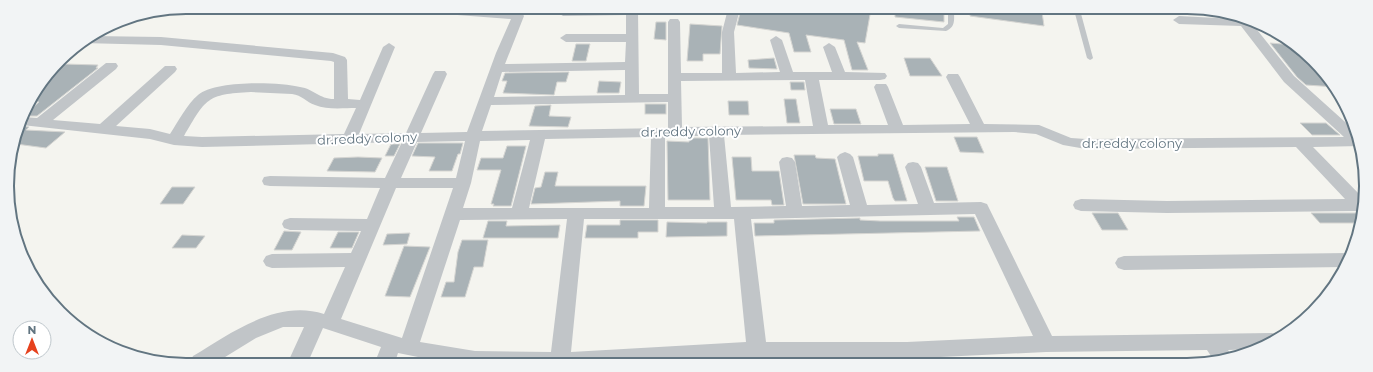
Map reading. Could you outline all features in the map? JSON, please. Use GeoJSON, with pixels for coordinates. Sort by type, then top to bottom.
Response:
{"type":"FeatureCollection","features":[{"type":"Feature","properties":{"kind":"street"},"geometry":{"type":"LineString","coordinates":[[395,351],[453,214],[463,183],[473,137],[497,68],[518,14]]}},
{"type":"Feature","properties":{"kind":"street"},"geometry":{"type":"LineString","coordinates":[[632,14],[632,98]]}},
{"type":"Feature","properties":{"kind":"street"},"geometry":{"type":"LineString","coordinates":[[729,76],[728,32],[733,14]]}},
{"type":"Feature","properties":{"kind":"street"},"geometry":{"type":"LineString","coordinates":[[1179,20],[1238,22]]}},
{"type":"Feature","properties":{"kind":"street"},"geometry":{"type":"LineString","coordinates":[[674,22],[675,132]]}},
{"type":"Feature","properties":{"kind":"street"},"geometry":{"type":"LineString","coordinates":[[1250,26],[1289,79],[1352,136]]}},
{"type":"Feature","properties":{"kind":"street"},"geometry":{"type":"LineString","coordinates":[[566,38],[633,38]]}},
{"type":"Feature","properties":{"kind":"street"},"geometry":{"type":"LineString","coordinates":[[95,40],[161,42],[333,57],[340,60],[341,103]]}},
{"type":"Feature","properties":{"kind":"street"},"geometry":{"type":"LineString","coordinates":[[776,40],[788,76]]}},
{"type":"Feature","properties":{"kind":"street"},"geometry":{"type":"LineString","coordinates":[[350,138],[389,47]]}},
{"type":"Feature","properties":{"kind":"street"},"geometry":{"type":"LineString","coordinates":[[830,47],[840,76]]}},
{"type":"Feature","properties":{"kind":"street"},"geometry":{"type":"LineString","coordinates":[[40,123],[111,66]]}},
{"type":"Feature","properties":{"kind":"street"},"geometry":{"type":"LineString","coordinates":[[497,68],[633,66]]}},
{"type":"Feature","properties":{"kind":"street"},"geometry":{"type":"LineString","coordinates":[[104,129],[170,69]]}},
{"type":"Feature","properties":{"kind":"street"},"geometry":{"type":"LineString","coordinates":[[300,358],[358,260],[411,136],[440,74]]}},
{"type":"Feature","properties":{"kind":"street"},"geometry":{"type":"LineString","coordinates":[[675,77],[811,75],[840,76],[880,82],[898,129]]}},
{"type":"Feature","properties":{"kind":"street"},"geometry":{"type":"LineString","coordinates":[[811,75],[822,129]]}},
{"type":"Feature","properties":{"kind":"street"},"geometry":{"type":"LineString","coordinates":[[953,77],[979,128]]}},
{"type":"Feature","properties":{"kind":"street"},"geometry":{"type":"LineString","coordinates":[[174,140],[203,97],[214,92],[240,88],[288,89],[303,92],[316,101],[365,104]]}},
{"type":"Feature","properties":{"kind":"street"},"geometry":{"type":"LineString","coordinates":[[486,101],[675,98]]}},
{"type":"Feature","properties":{"kind":"street","name":"dr.reddy colony"},"geometry":{"type":"LineString","coordinates":[[26,121],[150,134],[174,140],[234,142],[411,136],[473,137],[822,129],[1014,128],[1039,130],[1068,142],[1086,144],[1353,142]]}},
{"type":"Feature","properties":{"kind":"street"},"geometry":{"type":"LineString","coordinates":[[716,131],[723,213]]}},
{"type":"Feature","properties":{"kind":"street"},"geometry":{"type":"LineString","coordinates":[[656,213],[658,132]]}},
{"type":"Feature","properties":{"kind":"street"},"geometry":{"type":"LineString","coordinates":[[519,214],[539,135]]}},
{"type":"Feature","properties":{"kind":"street"},"geometry":{"type":"LineString","coordinates":[[1302,143],[1358,203]]}},
{"type":"Feature","properties":{"kind":"street"},"geometry":{"type":"LineString","coordinates":[[845,157],[860,210]]}},
{"type":"Feature","properties":{"kind":"street"},"geometry":{"type":"LineString","coordinates":[[787,162],[795,212]]}},
{"type":"Feature","properties":{"kind":"street"},"geometry":{"type":"LineString","coordinates":[[913,167],[928,209]]}},
{"type":"Feature","properties":{"kind":"street"},"geometry":{"type":"LineString","coordinates":[[270,181],[319,183],[463,183]]}},
{"type":"Feature","properties":{"kind":"street"},"geometry":{"type":"LineString","coordinates":[[1081,205],[1167,207],[1358,206]]}},
{"type":"Feature","properties":{"kind":"street"},"geometry":{"type":"LineString","coordinates":[[453,214],[742,213],[981,208],[1046,344]]}},
{"type":"Feature","properties":{"kind":"street"},"geometry":{"type":"LineString","coordinates":[[742,213],[757,350]]}},
{"type":"Feature","properties":{"kind":"street"},"geometry":{"type":"LineString","coordinates":[[560,358],[576,214]]}},
{"type":"Feature","properties":{"kind":"street"},"geometry":{"type":"LineString","coordinates":[[290,224],[372,225]]}},
{"type":"Feature","properties":{"kind":"street"},"geometry":{"type":"LineString","coordinates":[[272,261],[358,260]]}},
{"type":"Feature","properties":{"kind":"street"},"geometry":{"type":"LineString","coordinates":[[1124,263],[1342,260]]}},
{"type":"Feature","properties":{"kind":"street"},"geometry":{"type":"LineString","coordinates":[[207,358],[249,332],[282,319],[324,320],[395,351],[465,358]]}},
{"type":"Feature","properties":{"kind":"street"},"geometry":{"type":"LineString","coordinates":[[599,358],[757,350],[795,357],[910,356],[1046,344],[1260,341]]}},
{"type":"Feature","properties":{"kind":"street"},"geometry":{"type":"LineString","coordinates":[[1213,343],[1221,355]]}},
{"type":"Feature","properties":{"kind":"lane"},"geometry":{"type":"LineString","coordinates":[[899,26],[944,30],[948,29],[951,24],[951,14]]}},
{"type":"Feature","properties":{"kind":"lane"},"geometry":{"type":"LineString","coordinates":[[1078,14],[1090,58]]}},
{"type":"Feature","properties":{"kind":"building"},"geometry":{"type":"Polygon","coordinates":[[[740,14],[870,14],[865,43],[857,42],[868,70],[852,70],[844,40],[806,35],[811,52],[794,52],[789,33],[737,25],[740,14]]]}},
{"type":"Feature","properties":{"kind":"building"},"geometry":{"type":"Polygon","coordinates":[[[895,14],[944,14],[944,22],[895,17],[895,14]]]}},
{"type":"Feature","properties":{"kind":"building"},"geometry":{"type":"Polygon","coordinates":[[[970,14],[1042,14],[1044,26],[970,16],[970,14]]]}},
{"type":"Feature","properties":{"kind":"building"},"geometry":{"type":"Polygon","coordinates":[[[656,22],[666,22],[666,40],[654,39],[656,22]]]}},
{"type":"Feature","properties":{"kind":"building"},"geometry":{"type":"Polygon","coordinates":[[[690,24],[722,26],[720,54],[703,54],[703,61],[687,61],[690,24]]]}},
{"type":"Feature","properties":{"kind":"building"},"geometry":{"type":"Polygon","coordinates":[[[1270,43],[1284,44],[1309,64],[1327,86],[1306,85],[1297,77],[1270,43]]]}},
{"type":"Feature","properties":{"kind":"building"},"geometry":{"type":"Polygon","coordinates":[[[576,44],[590,44],[586,61],[572,61],[576,44]]]}},
{"type":"Feature","properties":{"kind":"building"},"geometry":{"type":"Polygon","coordinates":[[[774,58],[777,69],[749,68],[748,60],[774,58]]]}},
{"type":"Feature","properties":{"kind":"building"},"geometry":{"type":"Polygon","coordinates":[[[904,58],[930,58],[942,76],[910,76],[904,58]]]}},
{"type":"Feature","properties":{"kind":"building"},"geometry":{"type":"Polygon","coordinates":[[[64,64],[98,65],[96,68],[98,68],[37,116],[29,116],[34,107],[39,102],[36,102],[43,90],[64,64]]]}},
{"type":"Feature","properties":{"kind":"building"},"geometry":{"type":"Polygon","coordinates":[[[569,72],[566,82],[557,82],[554,95],[503,93],[507,81],[502,81],[505,73],[569,72]]]}},
{"type":"Feature","properties":{"kind":"building"},"geometry":{"type":"Polygon","coordinates":[[[599,81],[621,82],[619,93],[597,93],[599,81]]]}},
{"type":"Feature","properties":{"kind":"building"},"geometry":{"type":"Polygon","coordinates":[[[790,82],[804,82],[805,90],[791,90],[790,82]]]}},
{"type":"Feature","properties":{"kind":"building"},"geometry":{"type":"Polygon","coordinates":[[[784,99],[796,99],[800,123],[787,123],[784,99]]]}},
{"type":"Feature","properties":{"kind":"building"},"geometry":{"type":"Polygon","coordinates":[[[728,101],[748,101],[749,115],[729,115],[728,101]]]}},
{"type":"Feature","properties":{"kind":"building"},"geometry":{"type":"Polygon","coordinates":[[[645,104],[666,104],[666,114],[645,114],[645,104]]]}},
{"type":"Feature","properties":{"kind":"building"},"geometry":{"type":"Polygon","coordinates":[[[551,105],[549,116],[571,117],[568,127],[529,126],[535,106],[551,105]]]}},
{"type":"Feature","properties":{"kind":"building"},"geometry":{"type":"Polygon","coordinates":[[[830,109],[856,109],[861,124],[834,124],[830,109]]]}},
{"type":"Feature","properties":{"kind":"building"},"geometry":{"type":"Polygon","coordinates":[[[1300,123],[1326,123],[1340,135],[1312,135],[1300,123]]]}},
{"type":"Feature","properties":{"kind":"building"},"geometry":{"type":"Polygon","coordinates":[[[25,127],[29,127],[26,130],[65,132],[46,148],[19,144],[25,127]]]}},
{"type":"Feature","properties":{"kind":"building"},"geometry":{"type":"Polygon","coordinates":[[[954,137],[977,137],[984,153],[960,152],[954,137]]]}},
{"type":"Feature","properties":{"kind":"building"},"geometry":{"type":"Polygon","coordinates":[[[689,138],[708,138],[710,200],[668,200],[667,141],[689,142],[689,138]]]}},
{"type":"Feature","properties":{"kind":"building"},"geometry":{"type":"Polygon","coordinates":[[[418,143],[463,143],[460,154],[458,154],[452,171],[429,171],[435,157],[412,156],[418,143]]]}},
{"type":"Feature","properties":{"kind":"building"},"geometry":{"type":"Polygon","coordinates":[[[391,144],[400,144],[394,156],[385,156],[391,144]]]}},
{"type":"Feature","properties":{"kind":"building"},"geometry":{"type":"Polygon","coordinates":[[[507,146],[526,146],[511,206],[493,206],[494,204],[491,204],[501,170],[477,170],[481,158],[503,158],[507,146]]]}},
{"type":"Feature","properties":{"kind":"building"},"geometry":{"type":"Polygon","coordinates":[[[878,154],[893,154],[907,201],[895,201],[888,181],[864,181],[858,156],[878,156],[878,154]]]}},
{"type":"Feature","properties":{"kind":"building"},"geometry":{"type":"Polygon","coordinates":[[[794,155],[815,155],[816,158],[835,159],[846,204],[803,204],[794,155]]]}},
{"type":"Feature","properties":{"kind":"building"},"geometry":{"type":"Polygon","coordinates":[[[732,157],[751,157],[752,171],[779,171],[784,205],[772,205],[771,200],[736,200],[732,157]]]}},
{"type":"Feature","properties":{"kind":"building"},"geometry":{"type":"Polygon","coordinates":[[[334,158],[382,158],[375,172],[327,171],[334,158]]]}},
{"type":"Feature","properties":{"kind":"building"},"geometry":{"type":"Polygon","coordinates":[[[925,167],[947,167],[958,201],[936,201],[925,167]]]}},
{"type":"Feature","properties":{"kind":"building"},"geometry":{"type":"Polygon","coordinates":[[[545,172],[558,172],[555,186],[646,186],[644,206],[620,206],[620,201],[531,204],[535,188],[541,187],[545,172]]]}},
{"type":"Feature","properties":{"kind":"building"},"geometry":{"type":"Polygon","coordinates":[[[172,187],[195,187],[183,204],[160,204],[172,187]]]}},
{"type":"Feature","properties":{"kind":"building"},"geometry":{"type":"Polygon","coordinates":[[[1092,213],[1118,213],[1128,230],[1102,230],[1092,213]]]}},
{"type":"Feature","properties":{"kind":"building"},"geometry":{"type":"Polygon","coordinates":[[[1311,213],[1357,214],[1355,223],[1320,223],[1311,213]]]}},
{"type":"Feature","properties":{"kind":"building"},"geometry":{"type":"Polygon","coordinates":[[[957,217],[974,217],[980,231],[755,236],[754,223],[774,223],[774,220],[860,218],[860,220],[880,221],[959,221],[957,217]]]}},
{"type":"Feature","properties":{"kind":"building"},"geometry":{"type":"Polygon","coordinates":[[[620,220],[658,220],[658,232],[638,232],[638,238],[585,238],[587,225],[620,225],[620,220]]]}},
{"type":"Feature","properties":{"kind":"building"},"geometry":{"type":"Polygon","coordinates":[[[488,221],[507,221],[506,226],[560,225],[558,238],[483,238],[488,221]]]}},
{"type":"Feature","properties":{"kind":"building"},"geometry":{"type":"Polygon","coordinates":[[[667,222],[727,222],[727,236],[666,237],[667,222]]]}},
{"type":"Feature","properties":{"kind":"building"},"geometry":{"type":"Polygon","coordinates":[[[284,231],[301,232],[292,250],[274,250],[284,231]]]}},
{"type":"Feature","properties":{"kind":"building"},"geometry":{"type":"Polygon","coordinates":[[[338,232],[359,232],[352,248],[330,248],[338,232]]]}},
{"type":"Feature","properties":{"kind":"building"},"geometry":{"type":"Polygon","coordinates":[[[410,233],[407,244],[383,245],[387,234],[410,233]]]}},
{"type":"Feature","properties":{"kind":"building"},"geometry":{"type":"Polygon","coordinates":[[[182,235],[205,236],[196,248],[172,248],[182,235]]]}},
{"type":"Feature","properties":{"kind":"building"},"geometry":{"type":"Polygon","coordinates":[[[462,240],[488,240],[483,267],[474,267],[465,297],[441,297],[446,282],[454,282],[458,252],[462,240]]]}},
{"type":"Feature","properties":{"kind":"building"},"geometry":{"type":"Polygon","coordinates":[[[404,246],[430,247],[410,297],[385,296],[404,246]]]}}]}
